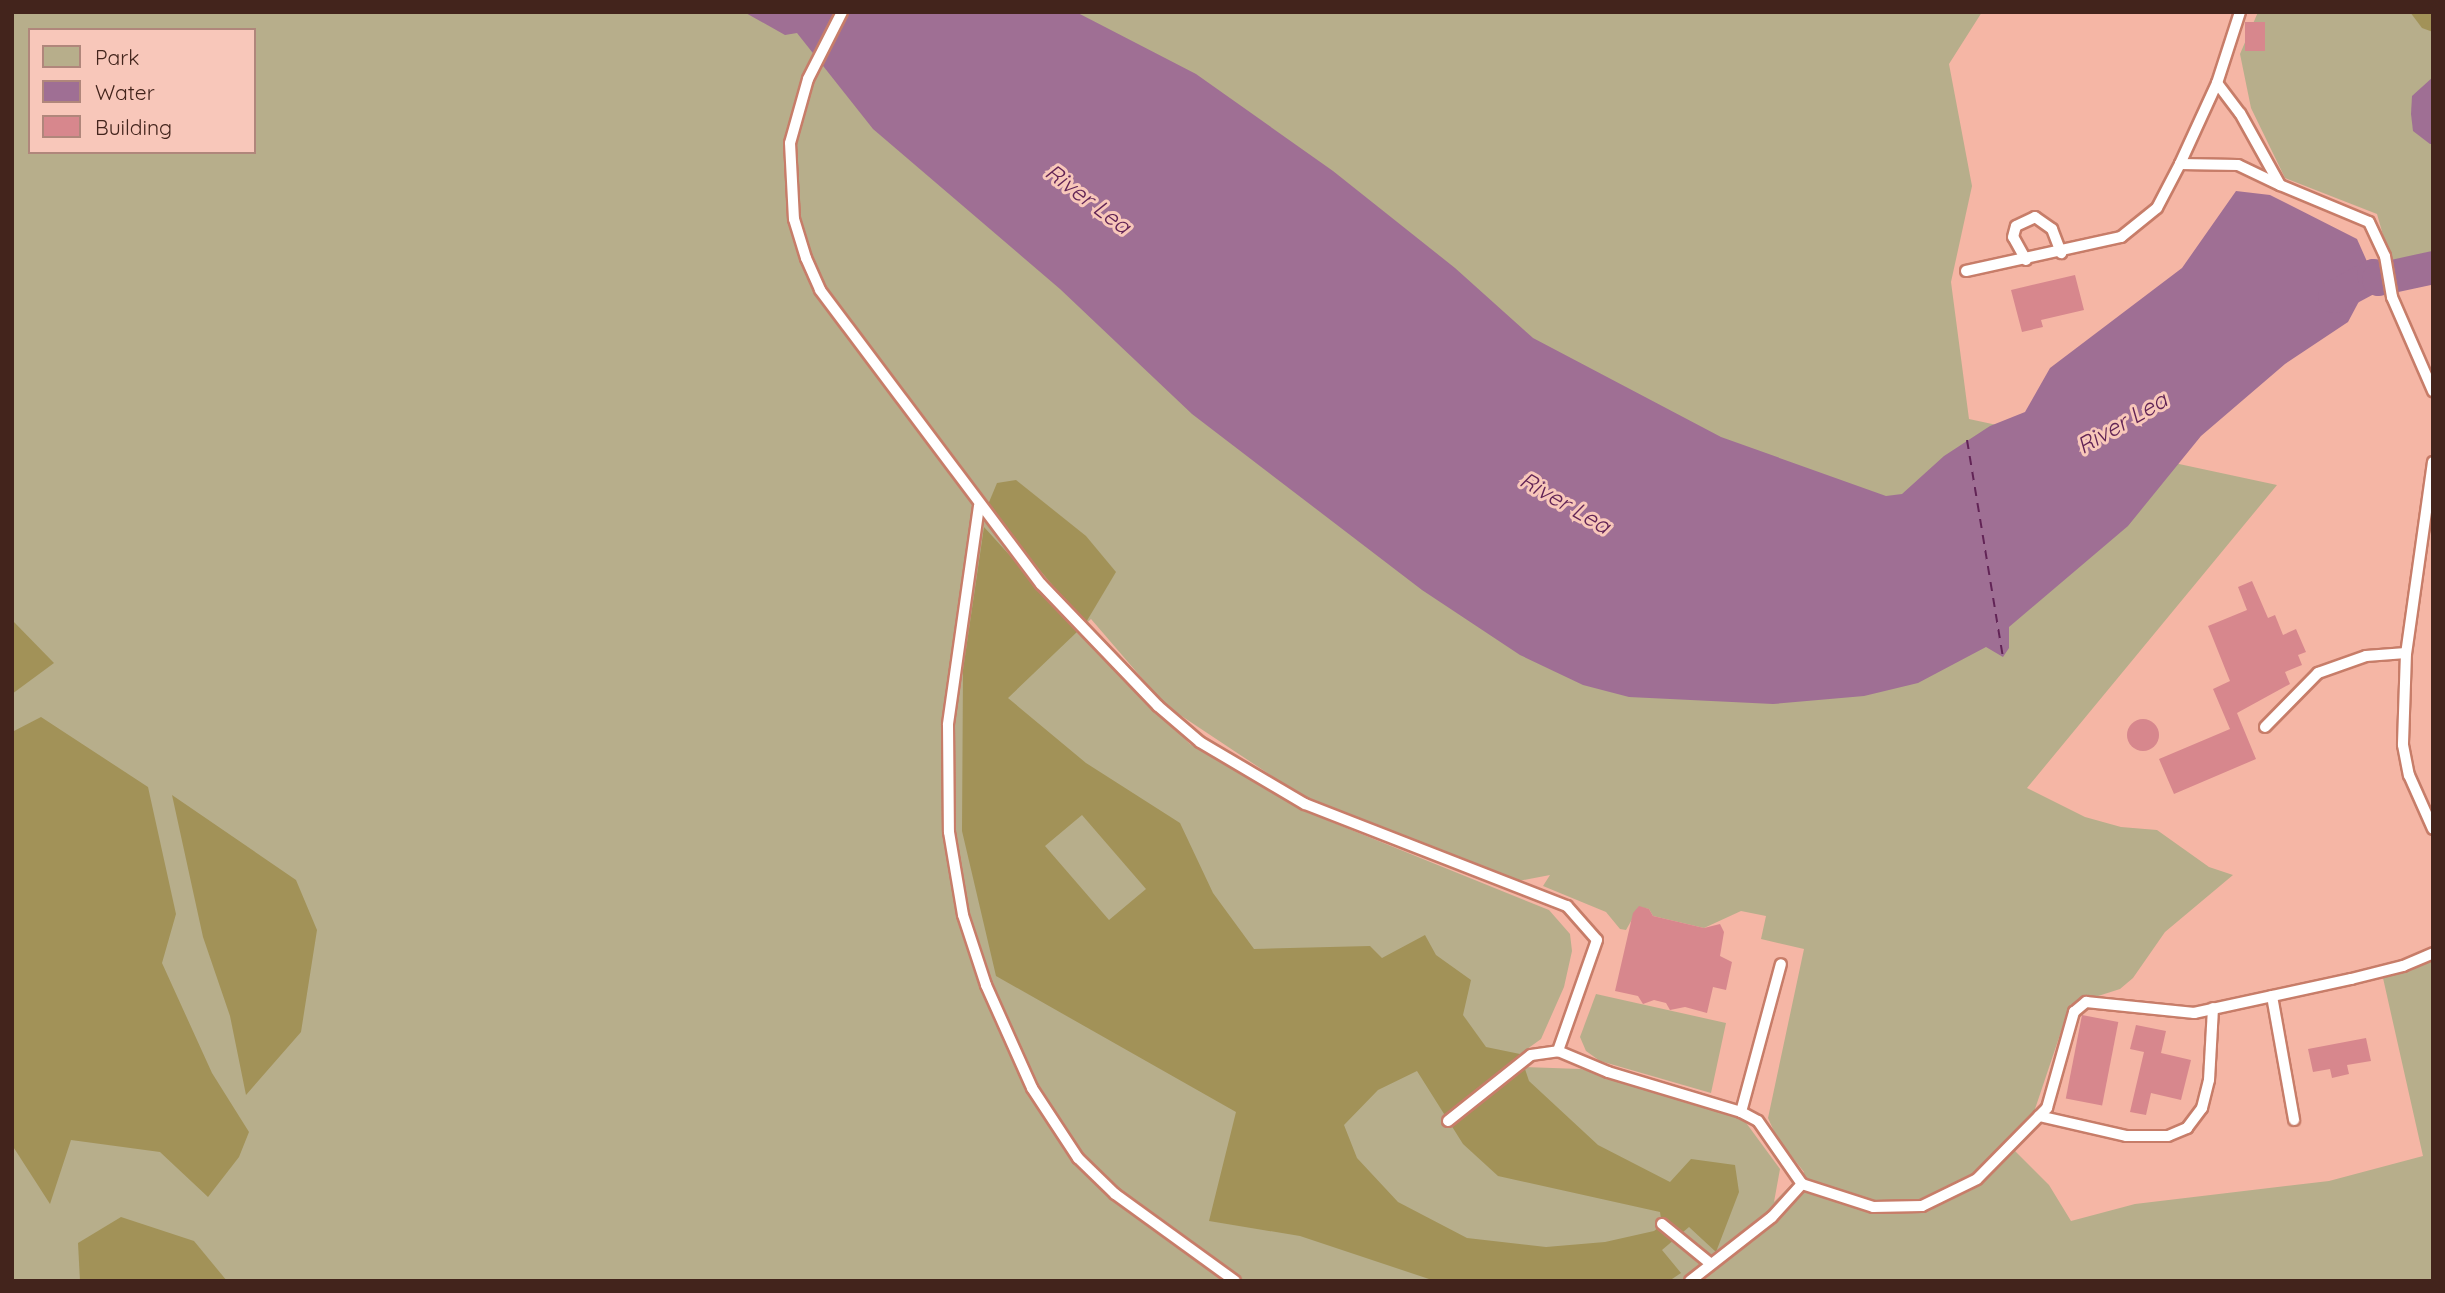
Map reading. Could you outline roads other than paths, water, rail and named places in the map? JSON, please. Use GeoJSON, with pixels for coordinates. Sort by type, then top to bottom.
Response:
{"type":"FeatureCollection","features":[{"type":"Feature","properties":{"kind":"lane"},"geometry":{"type":"LineString","coordinates":[[842,12],[808,79],[790,143],[794,219],[806,258],[820,290],[979,506],[1041,584],[1158,706],[1200,741],[1305,804],[1567,906],[1585,922],[1597,940],[1559,1051]]}},
{"type":"Feature","properties":{"kind":"lane"},"geometry":{"type":"LineString","coordinates":[[1966,271],[2060,253],[2121,237],[2157,208],[2217,83],[2240,12]]}},
{"type":"Feature","properties":{"kind":"lane"},"geometry":{"type":"LineString","coordinates":[[2217,83],[2240,113],[2280,186]]}},
{"type":"Feature","properties":{"kind":"lane"},"geometry":{"type":"LineString","coordinates":[[2180,164],[2238,164],[2280,186],[2369,222],[2385,256],[2392,297],[2433,391]]}},
{"type":"Feature","properties":{"kind":"lane"},"geometry":{"type":"LineString","coordinates":[[2026,260],[2013,237],[2016,226],[2035,217],[2052,229],[2060,253]]}},
{"type":"Feature","properties":{"kind":"lane"},"geometry":{"type":"LineString","coordinates":[[2433,462],[2406,653],[2403,745],[2409,775],[2433,829]]}},
{"type":"Feature","properties":{"kind":"lane"},"geometry":{"type":"LineString","coordinates":[[979,506],[948,725],[949,832],[967,927],[986,985],[1032,1088],[1078,1158],[1115,1194],[1235,1281]]}},
{"type":"Feature","properties":{"kind":"lane"},"geometry":{"type":"LineString","coordinates":[[2265,727],[2318,673],[2365,656],[2406,653]]}},
{"type":"Feature","properties":{"kind":"lane"},"geometry":{"type":"LineString","coordinates":[[1448,1121],[1531,1055],[1559,1051],[1608,1072],[1741,1112],[1758,1121],[1802,1184],[1873,1207],[1922,1206],[1977,1179],[2046,1108],[2074,1012],[2086,1002],[2166,1011],[2213,1008],[2403,966],[2433,953]]}},
{"type":"Feature","properties":{"kind":"lane"},"geometry":{"type":"LineString","coordinates":[[1741,1112],[1781,964]]}},
{"type":"Feature","properties":{"kind":"lane"},"geometry":{"type":"LineString","coordinates":[[2272,996],[2294,1120]]}},
{"type":"Feature","properties":{"kind":"lane"},"geometry":{"type":"LineString","coordinates":[[2039,1116],[2126,1136],[2168,1136],[2187,1128],[2202,1108],[2210,1080],[2213,1008]]}},
{"type":"Feature","properties":{"kind":"lane"},"geometry":{"type":"LineString","coordinates":[[1690,1281],[1772,1217],[1802,1184]]}},
{"type":"Feature","properties":{"kind":"lane"},"geometry":{"type":"LineString","coordinates":[[1662,1224],[1711,1264]]}},
{"type":"Feature","properties":{"kind":"water"},"geometry":{"type":"Polygon","coordinates":[[[744,12],[1076,12],[1196,74],[1333,171],[1455,268],[1533,338],[1721,437],[1886,496],[1902,494],[1944,456],[1990,426],[2025,412],[2050,368],[2182,268],[2236,191],[2270,195],[2357,239],[2373,275],[2348,322],[2285,364],[2201,436],[2128,526],[2009,627],[2009,648],[2003,657],[1986,647],[1918,683],[1864,696],[1773,704],[1629,697],[1583,685],[1520,655],[1422,590],[1192,414],[1060,289],[873,129],[797,33],[785,35],[744,12]]]}},
{"type":"Feature","properties":{"kind":"water"},"geometry":{"type":"Polygon","coordinates":[[[2433,77],[2433,144],[2430,144],[2413,131],[2411,114],[2412,96],[2433,77]]]}},
{"type":"Feature","properties":{"kind":"waterway","name":"River Lea"},"geometry":{"type":"LineString","coordinates":[[2334,296],[2373,275],[2378,279],[2433,267]]}}]}
